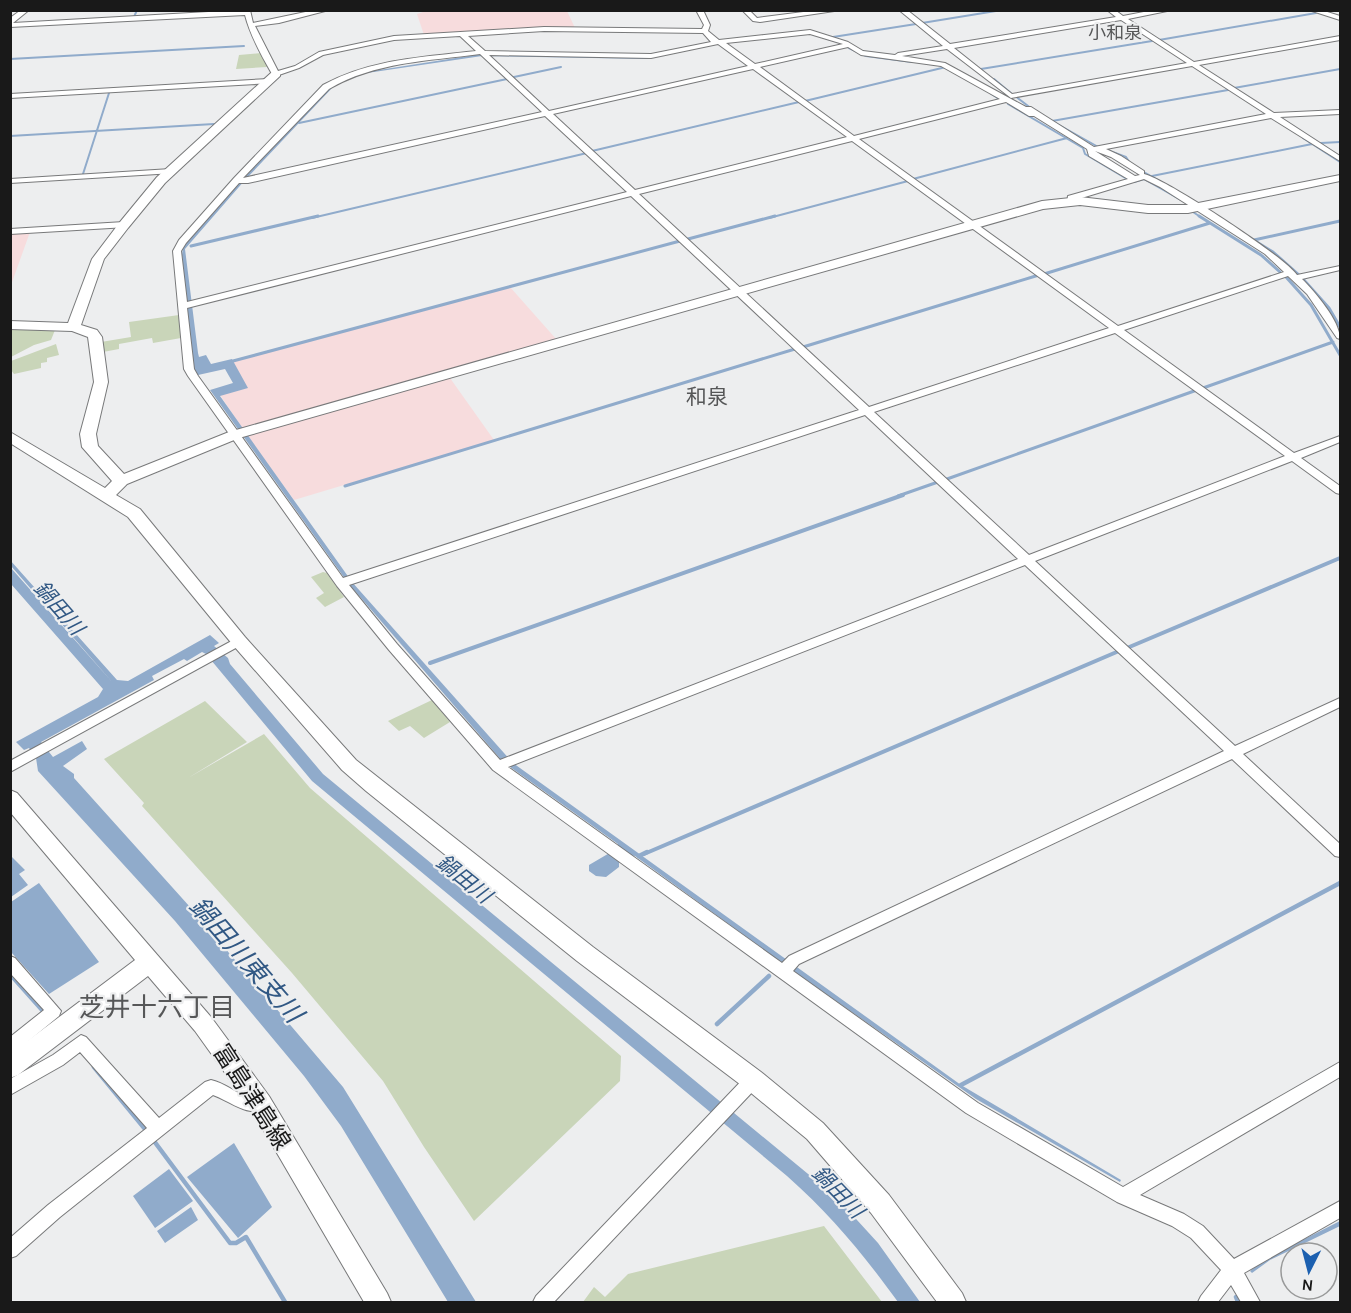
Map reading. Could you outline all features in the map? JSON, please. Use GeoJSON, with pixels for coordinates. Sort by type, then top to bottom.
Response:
{"type":"FeatureCollection","features":[{"type":"Feature","properties":{"kind":"street"},"geometry":{"type":"LineString","coordinates":[[12,24],[26,10]]}},
{"type":"Feature","properties":{"kind":"street"},"geometry":{"type":"LineString","coordinates":[[250,25],[282,21],[326,10]]}},
{"type":"Feature","properties":{"kind":"street"},"geometry":{"type":"LineString","coordinates":[[699,10],[708,27],[705,31]]}},
{"type":"Feature","properties":{"kind":"street"},"geometry":{"type":"LineString","coordinates":[[745,10],[755,20],[760,20],[838,10]]}},
{"type":"Feature","properties":{"kind":"street"},"geometry":{"type":"LineString","coordinates":[[902,10],[1008,98]]}},
{"type":"Feature","properties":{"kind":"street"},"geometry":{"type":"LineString","coordinates":[[1110,10],[1341,159]]}},
{"type":"Feature","properties":{"kind":"street"},"geometry":{"type":"LineString","coordinates":[[885,57],[1169,10]]}},
{"type":"Feature","properties":{"kind":"street"},"geometry":{"type":"LineString","coordinates":[[1312,10],[1341,18]]}},
{"type":"Feature","properties":{"kind":"street"},"geometry":{"type":"LineString","coordinates":[[12,24],[247,12],[250,25],[273,78]]}},
{"type":"Feature","properties":{"kind":"street"},"geometry":{"type":"LineString","coordinates":[[73,327],[99,259],[124,225],[171,171],[273,78],[297,67],[317,54],[355,44],[394,39],[544,29],[705,31],[1341,491]]}},
{"type":"Feature","properties":{"kind":"street"},"geometry":{"type":"LineString","coordinates":[[1251,1302],[1232,1270],[1197,1232],[1178,1220],[1123,1196],[972,1108],[787,966],[617,854],[504,763],[393,647],[240,433],[189,369],[187,305],[177,251],[182,242],[327,87],[336,81],[367,70],[484,53],[641,56],[810,32],[849,45],[861,53],[939,62],[1096,148],[1116,154],[1131,168],[1268,252],[1294,275],[1323,308],[1341,336]]}},
{"type":"Feature","properties":{"kind":"street"},"geometry":{"type":"LineString","coordinates":[[462,34],[1341,852]]}},
{"type":"Feature","properties":{"kind":"street"},"geometry":{"type":"LineString","coordinates":[[187,305],[854,139],[1008,98],[1341,38]]}},
{"type":"Feature","properties":{"kind":"street"},"geometry":{"type":"LineString","coordinates":[[242,180],[849,45]]}},
{"type":"Feature","properties":{"kind":"street"},"geometry":{"type":"LineString","coordinates":[[10,96],[273,78]]}},
{"type":"Feature","properties":{"kind":"street"},"geometry":{"type":"LineString","coordinates":[[1134,179],[1092,154],[1096,148],[1273,115],[1341,112]]}},
{"type":"Feature","properties":{"kind":"street"},"geometry":{"type":"LineString","coordinates":[[10,181],[171,171]]}},
{"type":"Feature","properties":{"kind":"street"},"geometry":{"type":"LineString","coordinates":[[1070,201],[1071,198],[1145,176]]}},
{"type":"Feature","properties":{"kind":"street"},"geometry":{"type":"LineString","coordinates":[[107,495],[121,481],[240,433],[1042,205],[1090,201],[1158,209],[1197,207],[1341,178]]}},
{"type":"Feature","properties":{"kind":"street"},"geometry":{"type":"LineString","coordinates":[[10,232],[124,225]]}},
{"type":"Feature","properties":{"kind":"street"},"geometry":{"type":"LineString","coordinates":[[346,581],[1117,329],[1294,275],[1341,268]]}},
{"type":"Feature","properties":{"kind":"street"},"geometry":{"type":"LineString","coordinates":[[10,325],[73,327],[92,333],[101,382],[88,434],[90,447],[121,481]]}},
{"type":"Feature","properties":{"kind":"street"},"geometry":{"type":"LineString","coordinates":[[10,436],[134,513],[232,645],[349,765],[373,786],[576,947],[753,1080],[815,1131],[880,1204],[953,1302]]}},
{"type":"Feature","properties":{"kind":"street"},"geometry":{"type":"LineString","coordinates":[[504,763],[1341,439]]}},
{"type":"Feature","properties":{"kind":"street"},"geometry":{"type":"LineString","coordinates":[[10,767],[232,645]]}},
{"type":"Feature","properties":{"kind":"street"},"geometry":{"type":"LineString","coordinates":[[787,966],[1341,702]]}},
{"type":"Feature","properties":{"kind":"street","name":"富島津島線"},"geometry":{"type":"LineString","coordinates":[[10,798],[203,1024],[261,1104],[378,1302]]}},
{"type":"Feature","properties":{"kind":"street"},"geometry":{"type":"LineString","coordinates":[[10,962],[54,1011],[10,1047]]}},
{"type":"Feature","properties":{"kind":"street"},"geometry":{"type":"LineString","coordinates":[[10,1068],[150,962]]}},
{"type":"Feature","properties":{"kind":"street"},"geometry":{"type":"LineString","coordinates":[[10,1088],[58,1060],[81,1042],[158,1130]]}},
{"type":"Feature","properties":{"kind":"street"},"geometry":{"type":"LineString","coordinates":[[1123,1196],[1341,1069]]}},
{"type":"Feature","properties":{"kind":"street"},"geometry":{"type":"LineString","coordinates":[[542,1302],[753,1080]]}},
{"type":"Feature","properties":{"kind":"street"},"geometry":{"type":"LineString","coordinates":[[10,1250],[54,1211],[211,1087],[220,1088],[248,1105],[261,1104]]}},
{"type":"Feature","properties":{"kind":"street"},"geometry":{"type":"LineString","coordinates":[[1207,1302],[1232,1270],[1341,1209]]}},
{"type":"Feature","properties":{"kind":"shaded area"},"geometry":{"type":"Polygon","coordinates":[[[421,10],[567,11],[575,28],[424,35],[417,14],[423,12],[421,10]]]}},
{"type":"Feature","properties":{"kind":"shaded area"},"geometry":{"type":"Polygon","coordinates":[[[30,232],[11,285],[11,233],[30,232]]]}},
{"type":"Feature","properties":{"kind":"shaded area"},"geometry":{"type":"Polygon","coordinates":[[[510,287],[557,340],[243,429],[220,395],[247,388],[233,361],[510,287]]]}},
{"type":"Feature","properties":{"kind":"shaded area"},"geometry":{"type":"Polygon","coordinates":[[[450,378],[494,440],[294,500],[247,435],[450,378]]]}},
{"type":"Feature","properties":{"kind":"green space"},"geometry":{"type":"Polygon","coordinates":[[[261,53],[267,67],[236,69],[239,55],[261,53]]]}},
{"type":"Feature","properties":{"kind":"green space"},"geometry":{"type":"Polygon","coordinates":[[[179,315],[181,338],[153,343],[152,338],[119,344],[119,349],[103,352],[101,342],[131,337],[129,322],[179,315]]]}},
{"type":"Feature","properties":{"kind":"green space"},"geometry":{"type":"Polygon","coordinates":[[[11,328],[55,330],[51,340],[34,345],[11,357],[11,328]]]}},
{"type":"Feature","properties":{"kind":"green space"},"geometry":{"type":"Polygon","coordinates":[[[56,344],[59,355],[47,358],[47,362],[41,363],[41,368],[14,374],[11,370],[11,361],[56,344]]]}},
{"type":"Feature","properties":{"kind":"green space"},"geometry":{"type":"Polygon","coordinates":[[[323,572],[327,573],[344,597],[325,607],[316,598],[324,593],[311,577],[323,572]]]}},
{"type":"Feature","properties":{"kind":"green space"},"geometry":{"type":"Polygon","coordinates":[[[432,700],[450,722],[424,738],[410,726],[399,731],[388,721],[432,700]]]}},
{"type":"Feature","properties":{"kind":"green space"},"geometry":{"type":"Polygon","coordinates":[[[205,701],[247,742],[188,778],[264,734],[310,788],[621,1056],[620,1081],[474,1221],[383,1081],[292,973],[142,806],[144,803],[104,759],[205,701]]]}},
{"type":"Feature","properties":{"kind":"green space"},"geometry":{"type":"Polygon","coordinates":[[[824,1226],[882,1302],[583,1302],[594,1287],[605,1297],[628,1274],[824,1226]]]}},
{"type":"Feature","properties":{"kind":"water"},"geometry":{"type":"Polygon","coordinates":[[[809,34],[719,44],[647,59],[482,56],[367,73],[343,81],[333,87],[245,180],[185,249],[199,357],[206,355],[211,364],[232,359],[248,388],[220,396],[352,582],[513,763],[961,1085],[1121,1180],[1120,1182],[976,1099],[789,968],[635,856],[625,854],[619,861],[619,867],[606,877],[596,876],[589,871],[589,865],[618,848],[618,844],[503,762],[348,583],[210,390],[233,383],[225,369],[198,375],[193,368],[183,247],[242,180],[331,87],[346,78],[366,72],[481,54],[652,57],[718,44],[809,34]]]}},
{"type":"Feature","properties":{"kind":"water"},"geometry":{"type":"Polygon","coordinates":[[[10,560],[117,680],[128,681],[210,635],[219,643],[214,646],[228,658],[230,664],[323,774],[836,1197],[878,1243],[920,1302],[898,1302],[846,1236],[787,1176],[312,781],[206,654],[202,652],[187,661],[184,659],[152,676],[154,680],[41,742],[53,757],[82,741],[87,749],[63,766],[74,774],[74,778],[190,907],[343,1087],[476,1302],[448,1302],[341,1126],[304,1076],[175,921],[38,771],[36,758],[29,748],[24,750],[16,742],[98,697],[103,689],[11,584],[11,568],[113,683],[11,566],[10,560]]]}},
{"type":"Feature","properties":{"kind":"water"},"geometry":{"type":"Polygon","coordinates":[[[10,855],[25,870],[19,874],[28,885],[11,897],[10,855]]]}},
{"type":"Feature","properties":{"kind":"water"},"geometry":{"type":"Polygon","coordinates":[[[39,883],[99,962],[49,994],[11,952],[11,902],[39,883]]]}},
{"type":"Feature","properties":{"kind":"water"},"geometry":{"type":"Polygon","coordinates":[[[234,1143],[272,1207],[238,1238],[187,1177],[234,1143]]]}},
{"type":"Feature","properties":{"kind":"water"},"geometry":{"type":"Polygon","coordinates":[[[169,1169],[193,1201],[155,1228],[133,1196],[169,1169]]]}},
{"type":"Feature","properties":{"kind":"water"},"geometry":{"type":"Polygon","coordinates":[[[191,1207],[198,1220],[165,1243],[157,1231],[191,1207]]]}},
{"type":"Feature","properties":{"kind":"water"},"geometry":{"type":"Polygon","coordinates":[[[1340,1221],[1340,1226],[1309,1241],[1301,1241],[1340,1221]]]}},
{"type":"Feature","properties":{"kind":"water"},"geometry":{"type":"Polygon","coordinates":[[[1279,1252],[1279,1256],[1252,1273],[1250,1271],[1279,1252]]]}},
{"type":"Feature","properties":{"kind":"waterway"},"geometry":{"type":"LineString","coordinates":[[134,17],[137,10]]}},
{"type":"Feature","properties":{"kind":"waterway"},"geometry":{"type":"LineString","coordinates":[[922,23],[1002,10]]}},
{"type":"Feature","properties":{"kind":"waterway"},"geometry":{"type":"LineString","coordinates":[[1159,40],[1316,13]]}},
{"type":"Feature","properties":{"kind":"waterway"},"geometry":{"type":"LineString","coordinates":[[833,37],[916,24]]}},
{"type":"Feature","properties":{"kind":"waterway"},"geometry":{"type":"LineString","coordinates":[[981,69],[1152,41]]}},
{"type":"Feature","properties":{"kind":"waterway"},"geometry":{"type":"LineString","coordinates":[[10,59],[244,46]]}},
{"type":"Feature","properties":{"kind":"waterway"},"geometry":{"type":"LineString","coordinates":[[849,48],[866,56],[912,62]]}},
{"type":"Feature","properties":{"kind":"waterway"},"geometry":{"type":"LineString","coordinates":[[514,77],[561,67]]}},
{"type":"Feature","properties":{"kind":"waterway"},"geometry":{"type":"LineString","coordinates":[[805,101],[946,67]]}},
{"type":"Feature","properties":{"kind":"waterway"},"geometry":{"type":"LineString","coordinates":[[1234,88],[1340,69]]}},
{"type":"Feature","properties":{"kind":"waterway"},"geometry":{"type":"LineString","coordinates":[[299,123],[507,79]]}},
{"type":"Feature","properties":{"kind":"waterway"},"geometry":{"type":"LineString","coordinates":[[994,79],[1012,94]]}},
{"type":"Feature","properties":{"kind":"waterway"},"geometry":{"type":"LineString","coordinates":[[1052,121],[1228,90]]}},
{"type":"Feature","properties":{"kind":"waterway"},"geometry":{"type":"LineString","coordinates":[[97,131],[109,93]]}},
{"type":"Feature","properties":{"kind":"waterway"},"geometry":{"type":"LineString","coordinates":[[990,93],[999,99]]}},
{"type":"Feature","properties":{"kind":"waterway"},"geometry":{"type":"LineString","coordinates":[[1015,96],[1032,109]]}},
{"type":"Feature","properties":{"kind":"waterway"},"geometry":{"type":"LineString","coordinates":[[592,151],[799,102]]}},
{"type":"Feature","properties":{"kind":"waterway"},"geometry":{"type":"LineString","coordinates":[[1008,104],[1066,138]]}},
{"type":"Feature","properties":{"kind":"waterway"},"geometry":{"type":"LineString","coordinates":[[97,131],[214,124]]}},
{"type":"Feature","properties":{"kind":"waterway"},"geometry":{"type":"LineString","coordinates":[[1059,125],[1100,148]]}},
{"type":"Feature","properties":{"kind":"waterway"},"geometry":{"type":"LineString","coordinates":[[10,136],[97,131]]}},
{"type":"Feature","properties":{"kind":"waterway"},"geometry":{"type":"LineString","coordinates":[[83,174],[97,131]]}},
{"type":"Feature","properties":{"kind":"waterway"},"geometry":{"type":"LineString","coordinates":[[913,179],[1066,138]]}},
{"type":"Feature","properties":{"kind":"waterway"},"geometry":{"type":"LineString","coordinates":[[1066,138],[1083,148],[1085,154],[1127,179]]}},
{"type":"Feature","properties":{"kind":"waterway"},"geometry":{"type":"LineString","coordinates":[[1303,138],[1340,162]]}},
{"type":"Feature","properties":{"kind":"waterway"},"geometry":{"type":"LineString","coordinates":[[1321,143],[1340,142]]}},
{"type":"Feature","properties":{"kind":"waterway"},"geometry":{"type":"LineString","coordinates":[[1152,176],[1312,144]]}},
{"type":"Feature","properties":{"kind":"waterway"},"geometry":{"type":"LineString","coordinates":[[1107,150],[1126,157],[1132,166]]}},
{"type":"Feature","properties":{"kind":"waterway"},"geometry":{"type":"LineString","coordinates":[[312,218],[587,153]]}},
{"type":"Feature","properties":{"kind":"waterway"},"geometry":{"type":"LineString","coordinates":[[1142,171],[1172,188]]}},
{"type":"Feature","properties":{"kind":"waterway"},"geometry":{"type":"LineString","coordinates":[[1134,182],[1144,179],[1181,200]]}},
{"type":"Feature","properties":{"kind":"waterway"},"geometry":{"type":"LineString","coordinates":[[769,218],[908,181]]}},
{"type":"Feature","properties":{"kind":"waterway"},"geometry":{"type":"LineString","coordinates":[[1193,212],[1199,216]]}},
{"type":"Feature","properties":{"kind":"waterway"},"geometry":{"type":"LineString","coordinates":[[191,246],[318,216]]}},
{"type":"Feature","properties":{"kind":"waterway"},"geometry":{"type":"LineString","coordinates":[[688,239],[775,216]]}},
{"type":"Feature","properties":{"kind":"waterway"},"geometry":{"type":"LineString","coordinates":[[1199,216],[1261,255],[1280,272]]}},
{"type":"Feature","properties":{"kind":"waterway"},"geometry":{"type":"LineString","coordinates":[[1254,240],[1340,221]]}},
{"type":"Feature","properties":{"kind":"waterway"},"geometry":{"type":"LineString","coordinates":[[1044,274],[1210,223]]}},
{"type":"Feature","properties":{"kind":"waterway"},"geometry":{"type":"LineString","coordinates":[[233,361],[680,241]]}},
{"type":"Feature","properties":{"kind":"waterway"},"geometry":{"type":"LineString","coordinates":[[1255,241],[1273,252],[1299,275]]}},
{"type":"Feature","properties":{"kind":"waterway"},"geometry":{"type":"LineString","coordinates":[[803,347],[1039,275]]}},
{"type":"Feature","properties":{"kind":"waterway"},"geometry":{"type":"LineString","coordinates":[[1286,277],[1311,305],[1333,342]]}},
{"type":"Feature","properties":{"kind":"waterway"},"geometry":{"type":"LineString","coordinates":[[1303,279],[1329,308],[1340,327]]}},
{"type":"Feature","properties":{"kind":"waterway"},"geometry":{"type":"LineString","coordinates":[[1203,388],[1333,342]]}},
{"type":"Feature","properties":{"kind":"waterway"},"geometry":{"type":"LineString","coordinates":[[1333,342],[1340,355]]}},
{"type":"Feature","properties":{"kind":"waterway"},"geometry":{"type":"LineString","coordinates":[[345,486],[795,349]]}},
{"type":"Feature","properties":{"kind":"waterway"},"geometry":{"type":"LineString","coordinates":[[947,479],[1197,390]]}},
{"type":"Feature","properties":{"kind":"waterway"},"geometry":{"type":"LineString","coordinates":[[898,496],[938,482]]}},
{"type":"Feature","properties":{"kind":"waterway"},"geometry":{"type":"LineString","coordinates":[[430,663],[903,495]]}},
{"type":"Feature","properties":{"kind":"waterway"},"geometry":{"type":"LineString","coordinates":[[1127,648],[1340,558]]}},
{"type":"Feature","properties":{"kind":"waterway"},"geometry":{"type":"LineString","coordinates":[[644,854],[1119,651]]}},
{"type":"Feature","properties":{"kind":"waterway"},"geometry":{"type":"LineString","coordinates":[[639,856],[647,852]]}},
{"type":"Feature","properties":{"kind":"waterway"},"geometry":{"type":"LineString","coordinates":[[961,1085],[1340,883]]}},
{"type":"Feature","properties":{"kind":"waterway"},"geometry":{"type":"LineString","coordinates":[[10,974],[43,1011]]}},
{"type":"Feature","properties":{"kind":"waterway"},"geometry":{"type":"LineString","coordinates":[[717,1024],[769,976]]}},
{"type":"Feature","properties":{"kind":"waterway"},"geometry":{"type":"LineString","coordinates":[[94,1067],[145,1129]]}},
{"type":"Feature","properties":{"kind":"waterway"},"geometry":{"type":"LineString","coordinates":[[154,1141],[230,1243],[236,1243],[246,1237],[285,1302]]}},
{"type":"Feature","properties":{"kind":"waterway"},"geometry":{"type":"LineString","coordinates":[[1236,1297],[1238,1302]]}},
{"type":"Feature","properties":{"kind":"district","name":"小和泉"},"geometry":{"type":"Point","coordinates":[1115,33]}},
{"type":"Feature","properties":{"kind":"district","name":"和泉"},"geometry":{"type":"Point","coordinates":[707,397]}},
{"type":"Feature","properties":{"kind":"district","name":"芝井十六丁目"},"geometry":{"type":"Point","coordinates":[157,1007]}},
{"type":"Feature","properties":{"kind":"water label","name":"鍋田川"},"geometry":{"type":"Point","coordinates":[59,608]}},
{"type":"Feature","properties":{"kind":"water label","name":"鍋田川"},"geometry":{"type":"Point","coordinates":[464,879]}},
{"type":"Feature","properties":{"kind":"water label","name":"鍋田川東支川"},"geometry":{"type":"Point","coordinates":[246,960]}},
{"type":"Feature","properties":{"kind":"water label","name":"鍋田川"},"geometry":{"type":"Point","coordinates":[838,1192]}}]}
